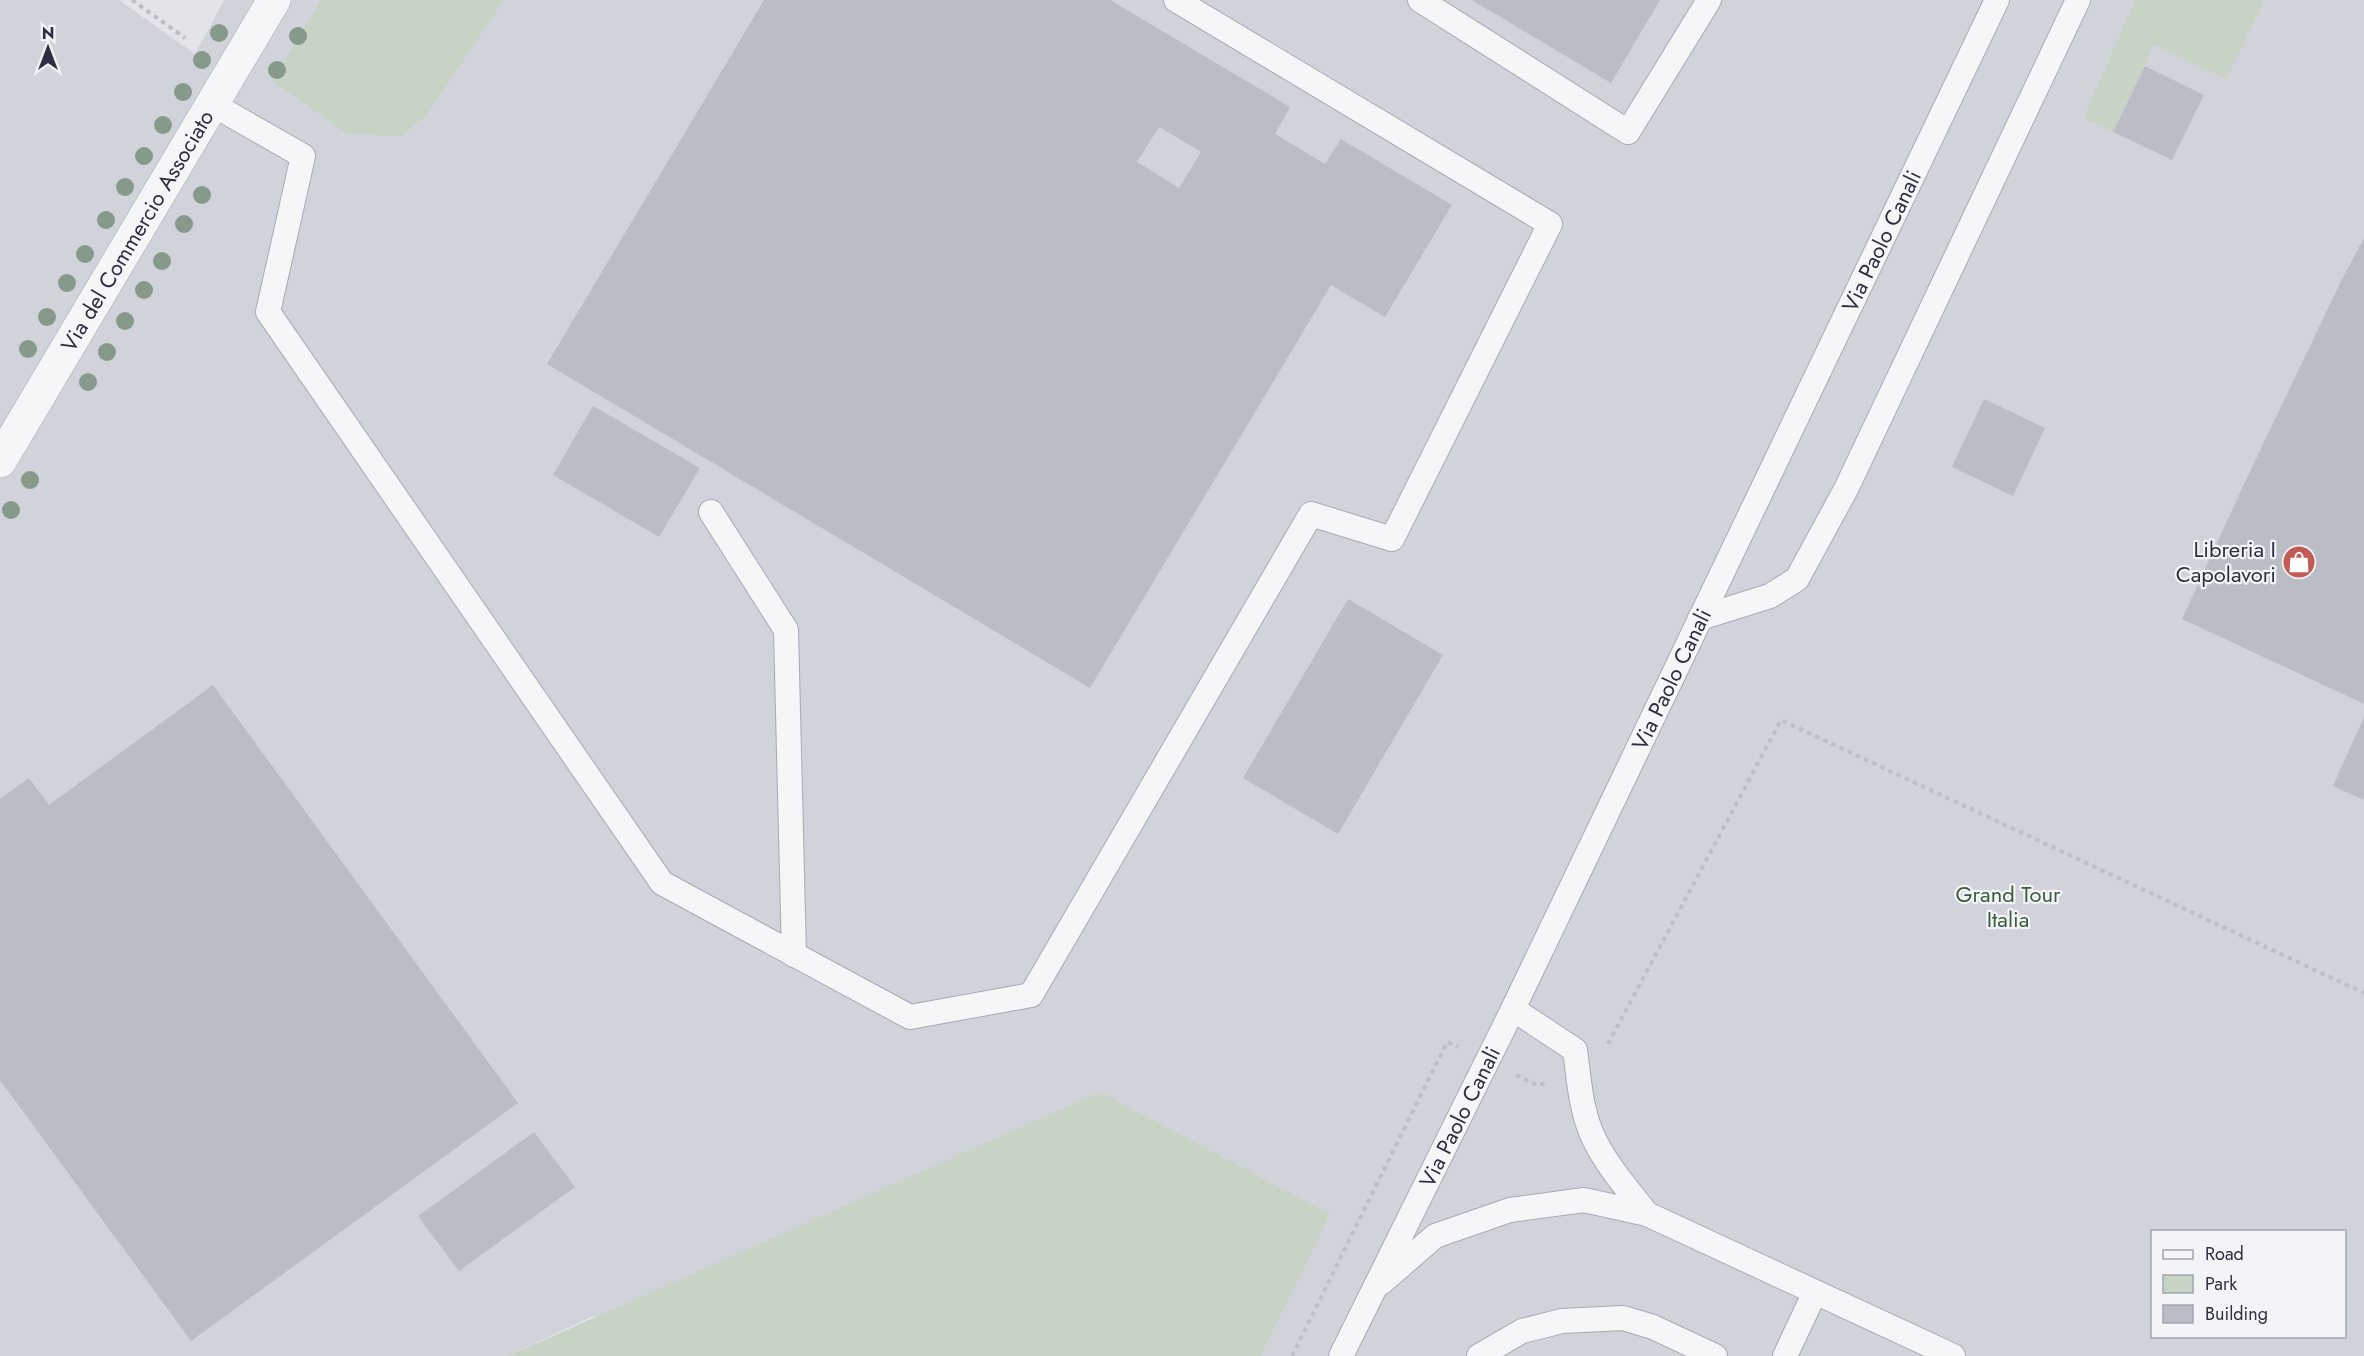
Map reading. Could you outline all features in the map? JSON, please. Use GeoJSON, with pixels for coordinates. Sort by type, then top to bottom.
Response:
{"type":"FeatureCollection","features":[{"type":"Feature","properties":{"kind":"street","name":"Via del Commercio Associato"},"geometry":{"type":"LineString","coordinates":[[0,461],[274,0]]}},
{"type":"Feature","properties":{"kind":"lane"},"geometry":{"type":"LineString","coordinates":[[212,104],[303,156],[268,312],[662,883],[910,1017],[1031,995],[1311,514],[1392,539],[1550,224],[1176,0]]}},
{"type":"Feature","properties":{"kind":"lane"},"geometry":{"type":"LineString","coordinates":[[1420,0],[1628,132],[1709,0]]}},
{"type":"Feature","properties":{"kind":"lane","name":"Via Paolo Canali"},"geometry":{"type":"LineString","coordinates":[[1341,1356],[1513,1009],[1997,0]]}},
{"type":"Feature","properties":{"kind":"lane"},"geometry":{"type":"LineString","coordinates":[[1700,618],[1770,596],[1797,579],[1846,489],[2078,0]]}},
{"type":"Feature","properties":{"kind":"lane"},"geometry":{"type":"LineString","coordinates":[[711,512],[786,630],[794,955]]}},
{"type":"Feature","properties":{"kind":"lane"},"geometry":{"type":"LineString","coordinates":[[1513,1009],[1575,1050],[1583,1108],[1595,1141],[1647,1214]]}},
{"type":"Feature","properties":{"kind":"lane"},"geometry":{"type":"LineString","coordinates":[[1372,1290],[1435,1236],[1510,1210],[1584,1200],[1647,1214],[1953,1356]]}},
{"type":"Feature","properties":{"kind":"lane"},"geometry":{"type":"LineString","coordinates":[[1785,1356],[1815,1292]]}},
{"type":"Feature","properties":{"kind":"lane"},"geometry":{"type":"LineString","coordinates":[[1479,1356],[1522,1331],[1562,1321],[1623,1318],[1653,1327],[1715,1356]]}},
{"type":"Feature","properties":{"kind":"path"},"geometry":{"type":"LineString","coordinates":[[132,0],[185,38]]}},
{"type":"Feature","properties":{"kind":"path"},"geometry":{"type":"LineString","coordinates":[[1539,1086],[1604,1051],[1781,720],[2364,993]]}},
{"type":"Feature","properties":{"kind":"path"},"geometry":{"type":"LineString","coordinates":[[1292,1356],[1447,1042]]}},
{"type":"Feature","properties":{"kind":"shaded area"},"geometry":{"type":"Polygon","coordinates":[[[0,0],[119,0],[195,54],[224,0],[2364,0],[2364,1356],[1261,1356],[1329,1214],[591,1317],[508,1356],[0,1356],[0,0]]]}},
{"type":"Feature","properties":{"kind":"green space"},"geometry":{"type":"Polygon","coordinates":[[[321,0],[504,0],[427,114],[402,136],[348,134],[272,81],[321,0]]]}},
{"type":"Feature","properties":{"kind":"green space"},"geometry":{"type":"Polygon","coordinates":[[[2135,0],[2265,0],[2226,79],[2154,45],[2113,132],[2084,118],[2135,0]]]}},
{"type":"Feature","properties":{"kind":"green space"},"geometry":{"type":"Polygon","coordinates":[[[1100,1092],[1330,1214],[1261,1356],[508,1356],[1100,1092]]]}},
{"type":"Feature","properties":{"kind":"building"},"geometry":{"type":"Polygon","coordinates":[[[764,0],[1110,0],[1290,107],[1275,134],[1325,164],[1341,139],[1452,205],[1385,317],[1331,285],[1090,688],[547,364],[764,0]],[[1159,127],[1137,162],[1179,188],[1201,152],[1159,127]]]}},
{"type":"Feature","properties":{"kind":"building"},"geometry":{"type":"Polygon","coordinates":[[[1472,0],[1660,0],[1611,83],[1472,0]]]}},
{"type":"Feature","properties":{"kind":"building"},"geometry":{"type":"Polygon","coordinates":[[[2145,66],[2204,95],[2172,160],[2113,132],[2145,66]]]}},
{"type":"Feature","properties":{"kind":"building"},"geometry":{"type":"Polygon","coordinates":[[[2364,238],[2364,704],[2182,619],[2245,482],[2342,279],[2364,238]]]}},
{"type":"Feature","properties":{"kind":"building"},"geometry":{"type":"Polygon","coordinates":[[[1984,399],[2045,428],[2013,496],[1952,467],[1984,399]]]}},
{"type":"Feature","properties":{"kind":"building"},"geometry":{"type":"Polygon","coordinates":[[[593,406],[700,468],[659,537],[553,475],[593,406]]]}},
{"type":"Feature","properties":{"kind":"building"},"geometry":{"type":"Polygon","coordinates":[[[1348,599],[1443,655],[1338,834],[1243,778],[1348,599]]]}},
{"type":"Feature","properties":{"kind":"building"},"geometry":{"type":"Polygon","coordinates":[[[213,685],[518,1103],[191,1341],[0,1080],[0,799],[29,778],[49,805],[213,685]]]}},
{"type":"Feature","properties":{"kind":"building"},"geometry":{"type":"Polygon","coordinates":[[[2364,717],[2364,800],[2333,786],[2364,717]]]}},
{"type":"Feature","properties":{"kind":"building"},"geometry":{"type":"Polygon","coordinates":[[[534,1132],[575,1187],[459,1271],[418,1216],[534,1132]]]}},
{"type":"Feature","properties":{"kind":"place","name":"Libreria I Capolavori"},"geometry":{"type":"Point","coordinates":[2299,562]}},
{"type":"Feature","properties":{"kind":"park label","name":"Grand Tour Italia"},"geometry":{"type":"Point","coordinates":[2008,906]}}]}
